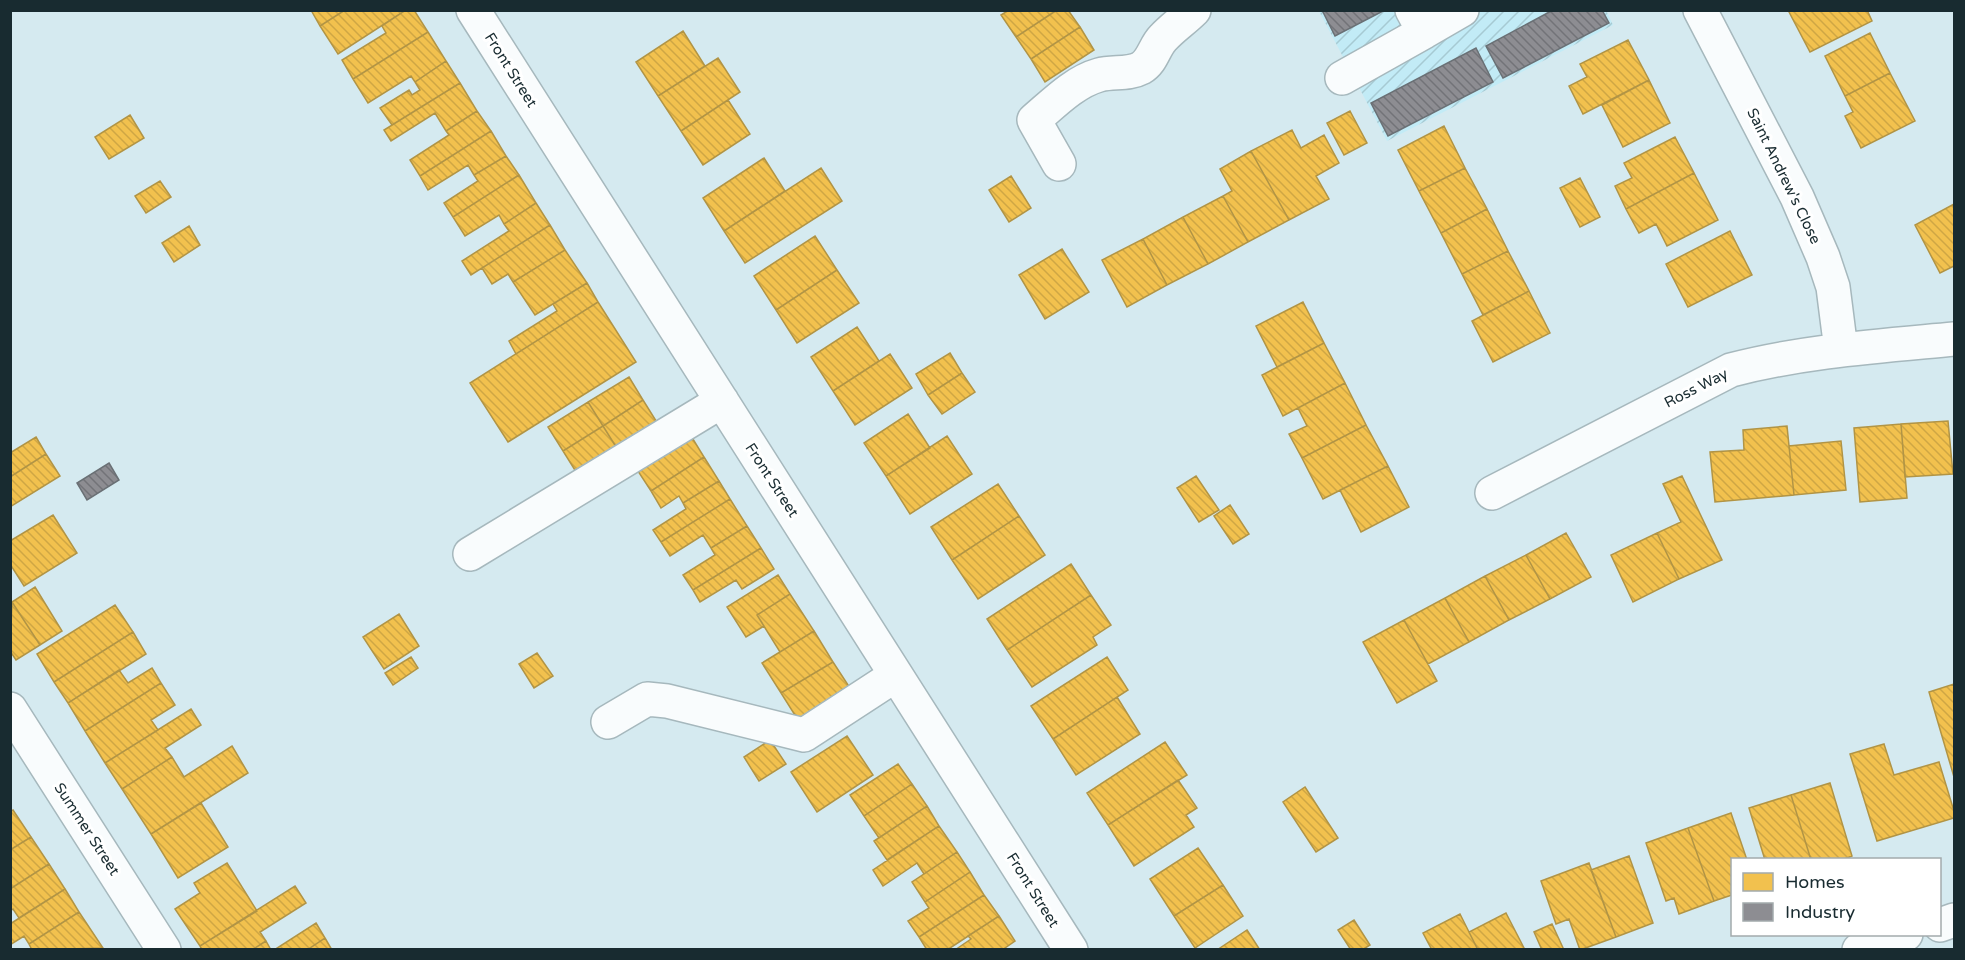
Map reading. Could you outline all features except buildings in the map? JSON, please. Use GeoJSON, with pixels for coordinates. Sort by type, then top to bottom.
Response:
{"type":"FeatureCollection","features":[{"type":"Feature","properties":{"kind":"street","name":"Front Street"},"geometry":{"type":"LineString","coordinates":[[473,10],[1071,950]]}},
{"type":"Feature","properties":{"kind":"street"},"geometry":{"type":"LineString","coordinates":[[1059,164],[1034,120],[1084,81],[1099,75],[1129,72],[1140,68],[1150,61],[1161,40],[1194,10]]}},
{"type":"Feature","properties":{"kind":"street"},"geometry":{"type":"LineString","coordinates":[[1342,78],[1418,21],[1462,10]]}},
{"type":"Feature","properties":{"kind":"street","name":"Saint Andrew's Close"},"geometry":{"type":"LineString","coordinates":[[1700,10],[1797,197],[1823,257],[1833,287],[1841,350]]}},
{"type":"Feature","properties":{"kind":"street","name":"Ross Way"},"geometry":{"type":"LineString","coordinates":[[1492,493],[1731,370],[1758,363],[1841,350],[1954,339]]}},
{"type":"Feature","properties":{"kind":"street"},"geometry":{"type":"LineString","coordinates":[[470,554],[722,401]]}},
{"type":"Feature","properties":{"kind":"street"},"geometry":{"type":"LineString","coordinates":[[608,722],[647,699],[667,701],[804,735],[896,675]]}},
{"type":"Feature","properties":{"kind":"street","name":"Summer Street"},"geometry":{"type":"LineString","coordinates":[[10,709],[164,950]]}},
{"type":"Feature","properties":{"kind":"street"},"geometry":{"type":"LineString","coordinates":[[1859,950],[1900,936]]}},
{"type":"Feature","properties":{"kind":"shaded area"},"geometry":{"type":"Polygon","coordinates":[[[1606,10],[1613,25],[1387,141],[1319,11],[1606,10]]]}}]}
